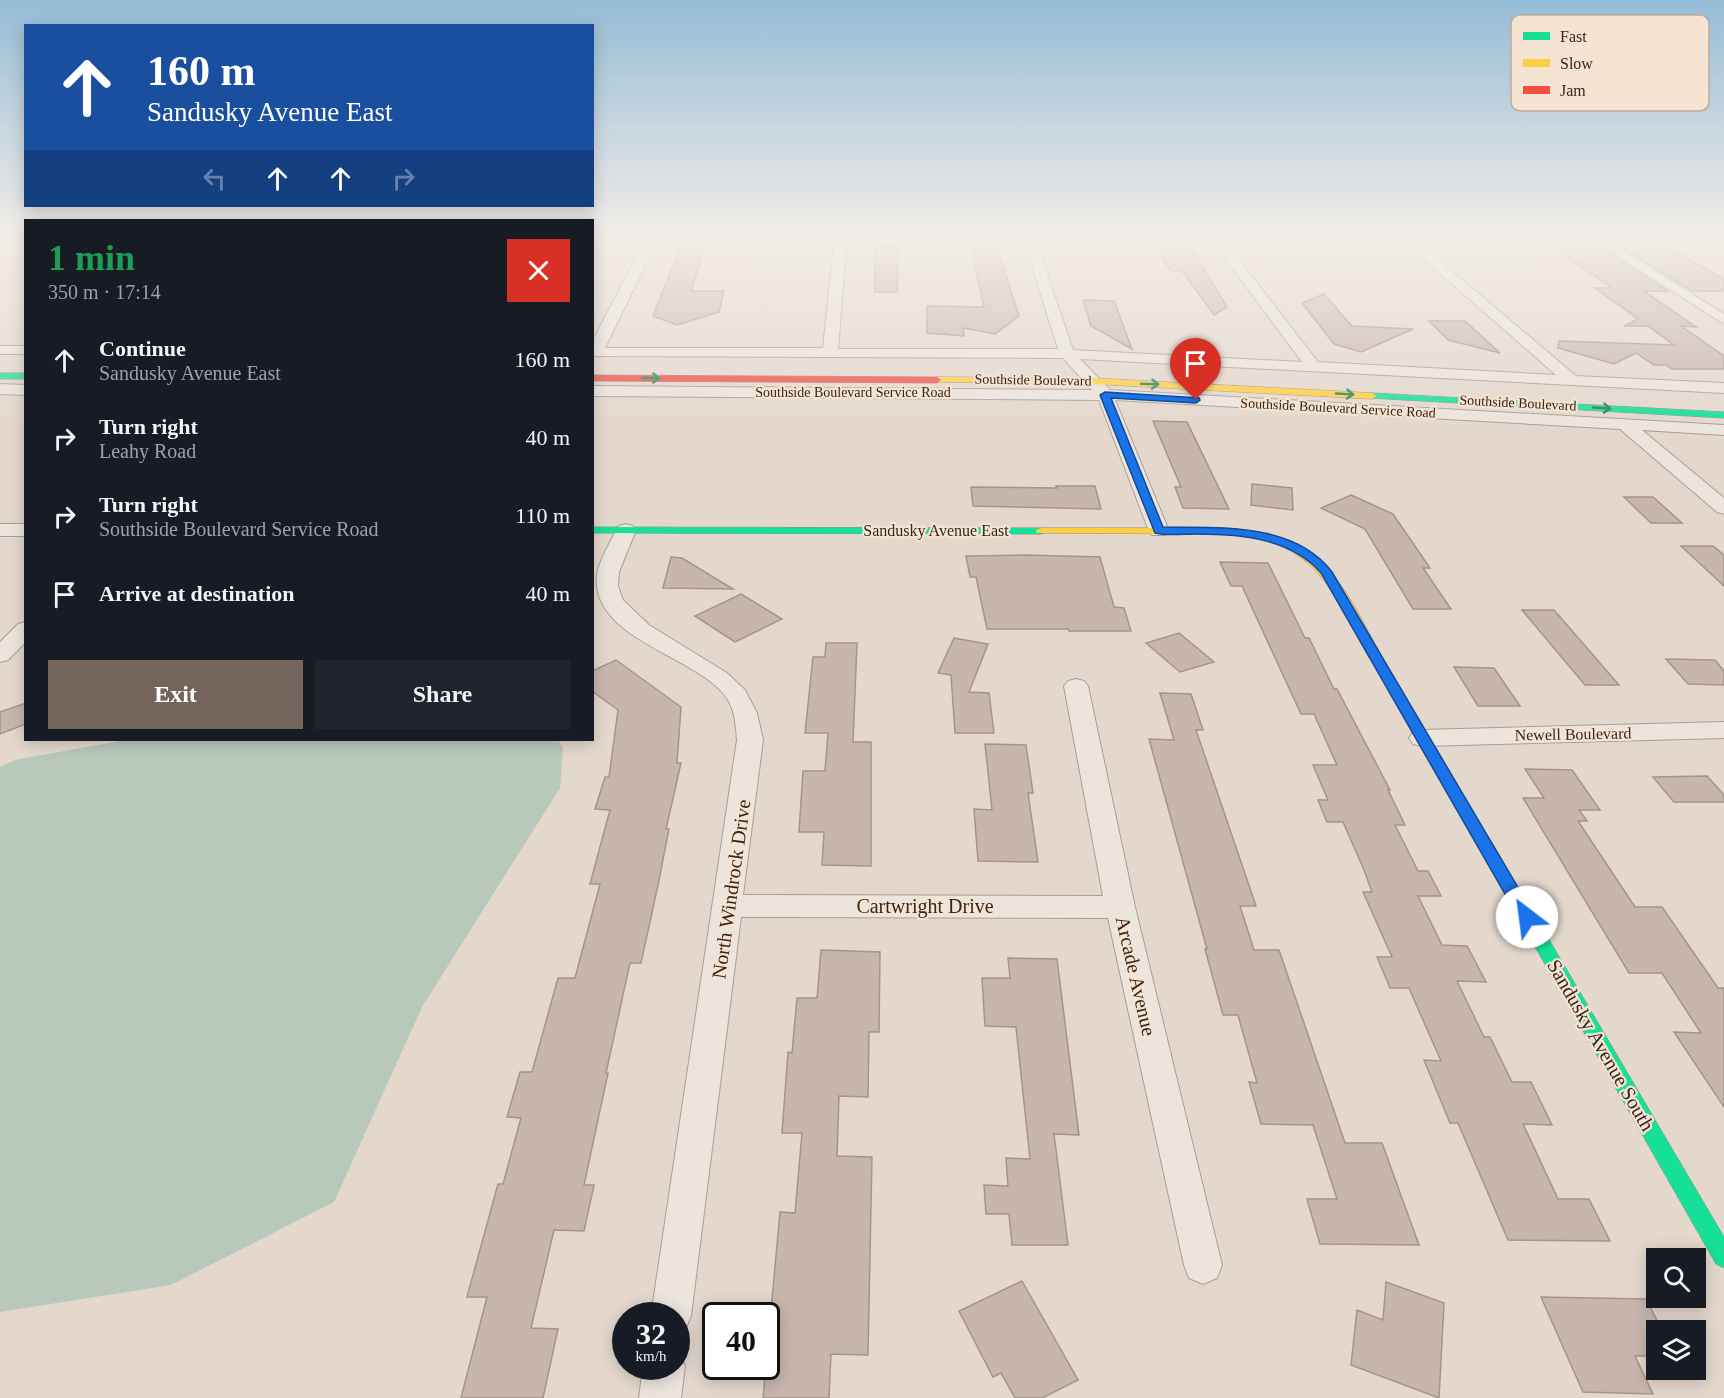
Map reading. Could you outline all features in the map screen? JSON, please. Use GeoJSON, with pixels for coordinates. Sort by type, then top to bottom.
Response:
{"type":"FeatureCollection","features":[{"type":"Feature","properties":{"kind":"main road","name":"Southside Boulevard"},"geometry":{"type":"LineString","coordinates":[[594,356],[1079,367],[1724,401]]}},
{"type":"Feature","properties":{"kind":"main road"},"geometry":{"type":"LineString","coordinates":[[0,362],[24,362]]}},
{"type":"Feature","properties":{"kind":"main road"},"geometry":{"type":"LineString","coordinates":[[0,376],[24,376]]}},
{"type":"Feature","properties":{"kind":"main road","name":"Southside Boulevard"},"geometry":{"type":"LineString","coordinates":[[594,378],[1092,381],[1724,415]]}},
{"type":"Feature","properties":{"kind":"main road","name":"Sandusky Avenue East"},"geometry":{"type":"LineString","coordinates":[[594,530],[1236,531],[1278,540]]}},
{"type":"Feature","properties":{"kind":"main road","name":"Sandusky Avenue South"},"geometry":{"type":"LineString","coordinates":[[1278,540],[1304,552],[1326,572],[1724,1257]]}},
{"type":"Feature","properties":{"kind":"street"},"geometry":{"type":"LineString","coordinates":[[594,354],[621,300]]}},
{"type":"Feature","properties":{"kind":"street"},"geometry":{"type":"LineString","coordinates":[[830,352],[835,300]]}},
{"type":"Feature","properties":{"kind":"street"},"geometry":{"type":"LineString","coordinates":[[1049,300],[1067,354],[1105,395],[1159,531]]}},
{"type":"Feature","properties":{"kind":"street"},"geometry":{"type":"LineString","coordinates":[[1263,300],[1312,366]]}},
{"type":"Feature","properties":{"kind":"street"},"geometry":{"type":"LineString","coordinates":[[1478,300],[1572,380]]}},
{"type":"Feature","properties":{"kind":"street"},"geometry":{"type":"LineString","coordinates":[[1693,300],[1724,320]]}},
{"type":"Feature","properties":{"kind":"street"},"geometry":{"type":"LineString","coordinates":[[0,350],[24,350]]}},
{"type":"Feature","properties":{"kind":"street"},"geometry":{"type":"LineString","coordinates":[[594,356],[830,352],[1067,354],[1724,388]]}},
{"type":"Feature","properties":{"kind":"street"},"geometry":{"type":"LineString","coordinates":[[0,389],[24,390]]}},
{"type":"Feature","properties":{"kind":"street","name":"Southside Boulevard Service Road"},"geometry":{"type":"LineString","coordinates":[[594,392],[1105,395],[1724,430]]}},
{"type":"Feature","properties":{"kind":"street"},"geometry":{"type":"LineString","coordinates":[[1624,424],[1724,508]]}},
{"type":"Feature","properties":{"kind":"street"},"geometry":{"type":"LineString","coordinates":[[0,530],[24,530]]}},
{"type":"Feature","properties":{"kind":"street","name":"North Windrock Drive"},"geometry":{"type":"LineString","coordinates":[[626,530],[609,570],[607,585],[610,598],[619,612],[727,686],[744,708],[748,719],[750,740],[673,1302]]}},
{"type":"Feature","properties":{"kind":"street"},"geometry":{"type":"LineString","coordinates":[[0,655],[24,631]]}},
{"type":"Feature","properties":{"kind":"street","name":"Arcade Avenue"},"geometry":{"type":"LineString","coordinates":[[1076,686],[1120,907],[1203,1265]]}},
{"type":"Feature","properties":{"kind":"street","name":"Newell Boulevard"},"geometry":{"type":"LineString","coordinates":[[1422,738],[1724,730]]}},
{"type":"Feature","properties":{"kind":"street","name":"Cartwright Drive"},"geometry":{"type":"LineString","coordinates":[[729,906],[1120,907]]}},
{"type":"Feature","properties":{"kind":"street"},"geometry":{"type":"LineString","coordinates":[[660,1398],[662,1380]]}},
{"type":"Feature","properties":{"kind":"shaded area"},"geometry":{"type":"Polygon","coordinates":[[[120,741],[559,741],[563,748],[560,788],[422,1007],[334,1202],[171,1285],[0,1312],[0,767],[15,760],[120,741]]]}},
{"type":"Feature","properties":{"kind":"building"},"geometry":{"type":"Polygon","coordinates":[[[659,300],[722,300],[719,312],[677,325],[653,316],[659,300]]]}},
{"type":"Feature","properties":{"kind":"building"},"geometry":{"type":"Polygon","coordinates":[[[983,300],[1014,300],[1019,316],[995,334],[963,328],[964,336],[927,333],[927,306],[984,307],[983,300]]]}},
{"type":"Feature","properties":{"kind":"building"},"geometry":{"type":"Polygon","coordinates":[[[1083,300],[1114,301],[1132,349],[1091,326],[1083,300]]]}},
{"type":"Feature","properties":{"kind":"building"},"geometry":{"type":"Polygon","coordinates":[[[1203,300],[1223,300],[1227,307],[1214,315],[1203,300]]]}},
{"type":"Feature","properties":{"kind":"building"},"geometry":{"type":"Polygon","coordinates":[[[1309,300],[1329,300],[1352,326],[1413,329],[1361,352],[1334,344],[1302,303],[1309,300]]]}},
{"type":"Feature","properties":{"kind":"building"},"geometry":{"type":"Polygon","coordinates":[[[1612,300],[1657,300],[1696,327],[1681,326],[1724,356],[1724,369],[1672,369],[1666,365],[1654,365],[1636,353],[1614,364],[1558,348],[1559,341],[1674,345],[1648,326],[1624,326],[1638,319],[1612,300]]]}},
{"type":"Feature","properties":{"kind":"building"},"geometry":{"type":"Polygon","coordinates":[[[1429,321],[1465,321],[1500,353],[1448,340],[1429,321]]]}},
{"type":"Feature","properties":{"kind":"building"},"geometry":{"type":"Polygon","coordinates":[[[1153,421],[1187,422],[1229,509],[1183,508],[1175,487],[1181,487],[1153,421]]]}},
{"type":"Feature","properties":{"kind":"building"},"geometry":{"type":"Polygon","coordinates":[[[1252,484],[1292,488],[1293,510],[1251,505],[1252,484]]]}},
{"type":"Feature","properties":{"kind":"building"},"geometry":{"type":"Polygon","coordinates":[[[1056,486],[1095,486],[1101,509],[973,506],[971,487],[1057,488],[1056,486]]]}},
{"type":"Feature","properties":{"kind":"building"},"geometry":{"type":"Polygon","coordinates":[[[1351,495],[1393,514],[1430,568],[1423,568],[1451,609],[1413,609],[1365,529],[1321,508],[1351,495]]]}},
{"type":"Feature","properties":{"kind":"building"},"geometry":{"type":"Polygon","coordinates":[[[1624,497],[1653,497],[1682,523],[1651,523],[1624,497]]]}},
{"type":"Feature","properties":{"kind":"building"},"geometry":{"type":"Polygon","coordinates":[[[1681,546],[1713,546],[1724,555],[1724,586],[1681,546]]]}},
{"type":"Feature","properties":{"kind":"building"},"geometry":{"type":"Polygon","coordinates":[[[966,556],[1100,557],[1114,607],[1124,608],[1131,631],[987,629],[976,577],[970,577],[966,556]]]}},
{"type":"Feature","properties":{"kind":"building"},"geometry":{"type":"Polygon","coordinates":[[[671,557],[682,558],[733,589],[663,588],[671,557]]]}},
{"type":"Feature","properties":{"kind":"building"},"geometry":{"type":"Polygon","coordinates":[[[1220,562],[1268,563],[1305,638],[1309,638],[1334,689],[1337,689],[1390,790],[1388,790],[1405,825],[1395,825],[1418,871],[1428,871],[1441,896],[1418,896],[1442,945],[1467,946],[1486,982],[1457,981],[1484,1037],[1490,1037],[1512,1082],[1531,1082],[1552,1125],[1523,1124],[1558,1199],[1589,1199],[1610,1241],[1508,1240],[1458,1123],[1450,1123],[1424,1060],[1441,1061],[1409,988],[1390,988],[1377,957],[1392,957],[1363,892],[1372,892],[1364,870],[1343,822],[1327,822],[1318,800],[1328,800],[1313,765],[1337,765],[1314,714],[1301,714],[1242,586],[1231,586],[1220,562]]]}},
{"type":"Feature","properties":{"kind":"building"},"geometry":{"type":"Polygon","coordinates":[[[741,594],[782,619],[735,642],[695,616],[741,594]]]}},
{"type":"Feature","properties":{"kind":"building"},"geometry":{"type":"Polygon","coordinates":[[[1522,610],[1554,610],[1619,685],[1585,685],[1522,610]]]}},
{"type":"Feature","properties":{"kind":"building"},"geometry":{"type":"Polygon","coordinates":[[[1179,633],[1214,662],[1180,672],[1146,643],[1179,633]]]}},
{"type":"Feature","properties":{"kind":"building"},"geometry":{"type":"Polygon","coordinates":[[[954,638],[988,644],[969,692],[989,693],[994,733],[955,733],[951,675],[938,673],[954,638]]]}},
{"type":"Feature","properties":{"kind":"building"},"geometry":{"type":"Polygon","coordinates":[[[826,643],[857,643],[853,742],[871,742],[871,866],[822,865],[824,832],[799,832],[803,771],[825,771],[828,733],[805,733],[813,657],[825,657],[826,643]]]}},
{"type":"Feature","properties":{"kind":"building"},"geometry":{"type":"Polygon","coordinates":[[[1666,659],[1715,660],[1724,671],[1724,685],[1688,684],[1666,659]]]}},
{"type":"Feature","properties":{"kind":"building"},"geometry":{"type":"Polygon","coordinates":[[[616,660],[681,707],[677,763],[681,763],[666,829],[669,829],[641,963],[630,963],[606,1073],[608,1073],[584,1185],[594,1185],[584,1231],[554,1230],[531,1328],[558,1329],[543,1398],[461,1398],[487,1297],[467,1297],[498,1184],[503,1184],[521,1118],[507,1117],[520,1072],[532,1072],[558,978],[575,978],[600,884],[590,884],[610,810],[595,809],[605,777],[609,777],[618,710],[594,692],[594,670],[616,660]]]}},
{"type":"Feature","properties":{"kind":"building"},"geometry":{"type":"Polygon","coordinates":[[[1454,667],[1494,668],[1520,706],[1478,706],[1454,667]]]}},
{"type":"Feature","properties":{"kind":"building"},"geometry":{"type":"Polygon","coordinates":[[[1160,693],[1191,694],[1203,730],[1196,730],[1256,906],[1240,906],[1254,950],[1279,950],[1345,1143],[1382,1143],[1419,1245],[1320,1244],[1307,1199],[1337,1199],[1313,1125],[1261,1124],[1249,1082],[1257,1083],[1238,1015],[1223,1015],[1149,739],[1174,740],[1160,693]]]}},
{"type":"Feature","properties":{"kind":"building"},"geometry":{"type":"Polygon","coordinates":[[[24,704],[24,725],[0,734],[0,712],[24,704]]]}},
{"type":"Feature","properties":{"kind":"building"},"geometry":{"type":"Polygon","coordinates":[[[985,744],[1026,745],[1033,793],[1028,793],[1038,862],[978,861],[974,809],[992,810],[985,744]]]}},
{"type":"Feature","properties":{"kind":"building"},"geometry":{"type":"Polygon","coordinates":[[[1525,769],[1572,770],[1600,810],[1579,810],[1587,821],[1578,821],[1635,907],[1662,907],[1718,988],[1724,988],[1724,1107],[1674,1032],[1701,1033],[1662,973],[1629,973],[1523,798],[1544,798],[1525,769]]]}},
{"type":"Feature","properties":{"kind":"building"},"geometry":{"type":"Polygon","coordinates":[[[1707,776],[1724,795],[1724,802],[1674,802],[1653,777],[1707,776]]]}},
{"type":"Feature","properties":{"kind":"building"},"geometry":{"type":"Polygon","coordinates":[[[821,950],[880,952],[879,1032],[869,1032],[868,1097],[839,1096],[837,1156],[872,1157],[868,1355],[831,1354],[829,1398],[763,1398],[765,1380],[780,1380],[780,1302],[772,1302],[780,1212],[795,1213],[802,1133],[782,1133],[788,1052],[792,1053],[797,998],[817,998],[821,950]]]}},
{"type":"Feature","properties":{"kind":"building"},"geometry":{"type":"Polygon","coordinates":[[[1008,958],[1057,959],[1079,1135],[1054,1134],[1068,1245],[1012,1245],[1009,1214],[986,1214],[984,1185],[1008,1186],[1006,1158],[1030,1159],[1016,1027],[985,1026],[982,978],[1010,978],[1008,958]]]}},
{"type":"Feature","properties":{"kind":"building"},"geometry":{"type":"Polygon","coordinates":[[[1022,1281],[1078,1380],[1042,1398],[1015,1398],[1001,1373],[993,1377],[959,1311],[1022,1281]]]}},
{"type":"Feature","properties":{"kind":"building"},"geometry":{"type":"Polygon","coordinates":[[[1386,1282],[1444,1303],[1439,1398],[1351,1365],[1357,1310],[1383,1320],[1386,1282]]]}},
{"type":"Feature","properties":{"kind":"building"},"geometry":{"type":"Polygon","coordinates":[[[1541,1297],[1646,1299],[1646,1308],[1651,1308],[1657,1320],[1646,1320],[1646,1356],[1635,1356],[1653,1394],[1583,1392],[1541,1297]]]}},
{"type":"Feature","properties":{"kind":"traffic: fast"},"geometry":{"type":"LineString","coordinates":[[0,376],[24,376]]}},
{"type":"Feature","properties":{"kind":"traffic: fast"},"geometry":{"type":"LineString","coordinates":[[1372,396],[1724,415]]}},
{"type":"Feature","properties":{"kind":"traffic: fast"},"geometry":{"type":"LineString","coordinates":[[594,530],[1041,531]]}},
{"type":"Feature","properties":{"kind":"traffic: fast"},"geometry":{"type":"LineString","coordinates":[[1485,845],[1724,1257]]}},
{"type":"Feature","properties":{"kind":"traffic: slow"},"geometry":{"type":"LineString","coordinates":[[937,380],[1092,381],[1372,396]]}},
{"type":"Feature","properties":{"kind":"traffic: slow"},"geometry":{"type":"LineString","coordinates":[[1041,531],[1229,531],[1287,545],[1307,557],[1323,571],[1349,609],[1377,659]]}},
{"type":"Feature","properties":{"kind":"traffic: jam"},"geometry":{"type":"LineString","coordinates":[[594,378],[937,380]]}},
{"type":"Feature","properties":{"kind":"traffic: jam"},"geometry":{"type":"LineString","coordinates":[[1377,659],[1485,845]]}},
{"type":"Feature","properties":{"kind":"route"},"geometry":{"type":"LineString","coordinates":[[1196,400],[1105,395],[1159,531],[1229,531],[1256,534],[1290,545],[1316,561],[1326,572],[1527,917]]}}]}
